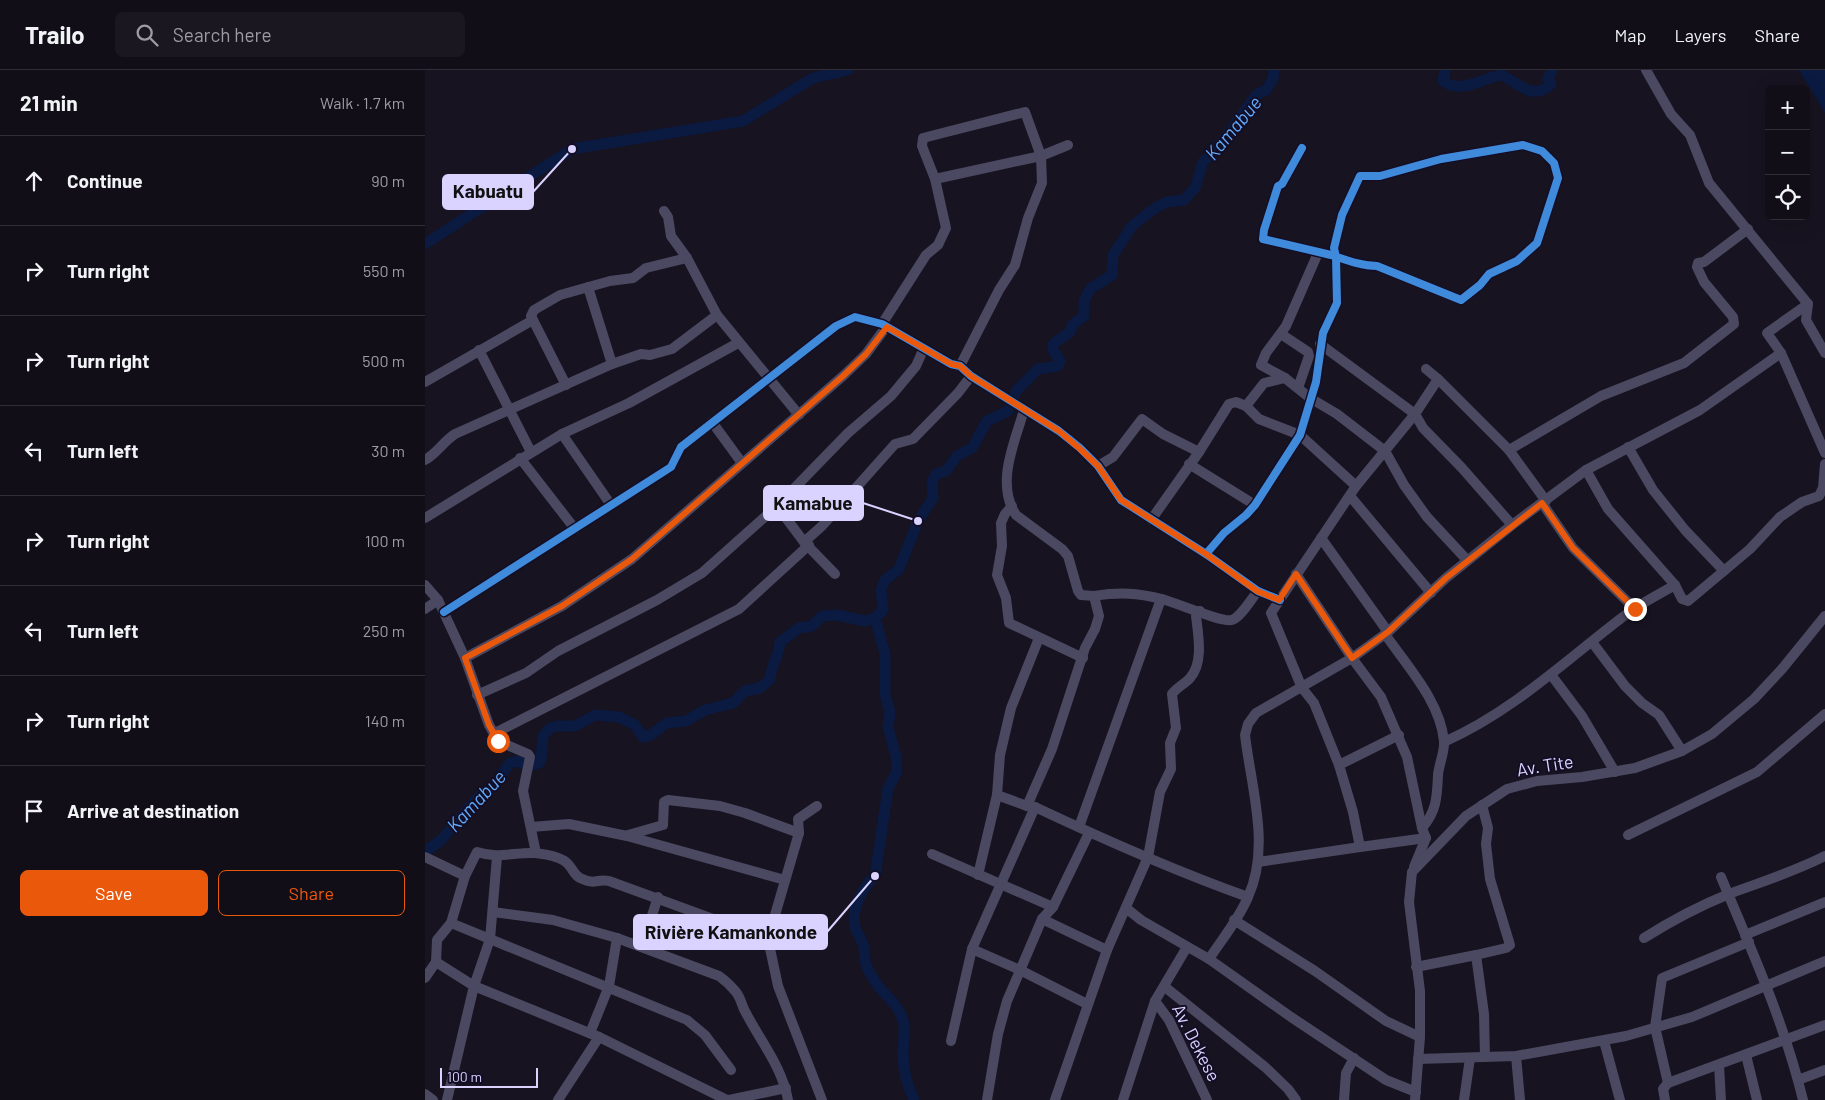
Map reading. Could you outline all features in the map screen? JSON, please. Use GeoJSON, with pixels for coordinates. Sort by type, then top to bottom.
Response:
{"type":"FeatureCollection","features":[{"type":"Feature","properties":{"kind":"street"},"geometry":{"type":"LineString","coordinates":[[1646,70],[1671,114],[1690,136],[1709,183],[1748,228],[1808,304],[1806,320],[1825,353]]}},
{"type":"Feature","properties":{"kind":"street"},"geometry":{"type":"LineString","coordinates":[[465,658],[562,606],[632,559],[799,415],[866,354],[926,255],[937,245],[946,228],[935,179],[922,146],[923,138],[1022,111],[1027,114],[1041,156],[1042,183],[1028,218],[1015,265],[999,290],[960,366]]}},
{"type":"Feature","properties":{"kind":"street"},"geometry":{"type":"LineString","coordinates":[[935,179],[1041,156],[1068,144]]}},
{"type":"Feature","properties":{"kind":"street"},"geometry":{"type":"LineString","coordinates":[[1206,554],[1224,533],[1255,505],[1300,435],[1316,382],[1320,344],[1337,303],[1336,256],[1334,248],[1342,215],[1360,176],[1380,176],[1441,159],[1523,145],[1542,151],[1554,164],[1558,178],[1537,243],[1517,261],[1489,274],[1480,285],[1463,299],[1377,266],[1368,267],[1336,256],[1263,239],[1278,186],[1282,184],[1302,148]]}},
{"type":"Feature","properties":{"kind":"street"},"geometry":{"type":"LineString","coordinates":[[664,211],[671,236],[687,258],[717,315],[738,343],[799,415]]}},
{"type":"Feature","properties":{"kind":"street"},"geometry":{"type":"LineString","coordinates":[[1509,450],[1601,396],[1684,362],[1734,324],[1733,318],[1704,282],[1697,267],[1698,263],[1704,262],[1748,228]]}},
{"type":"Feature","properties":{"kind":"street"},"geometry":{"type":"LineString","coordinates":[[1318,252],[1281,334],[1260,363],[1285,378],[1310,398],[1337,414],[1385,451],[1427,517],[1467,560]]}},
{"type":"Feature","properties":{"kind":"street"},"geometry":{"type":"LineString","coordinates":[[566,385],[533,320],[532,313],[560,295],[610,280],[633,278],[646,268],[687,258]]}},
{"type":"Feature","properties":{"kind":"street"},"geometry":{"type":"LineString","coordinates":[[588,287],[612,364]]}},
{"type":"Feature","properties":{"kind":"street"},"geometry":{"type":"LineString","coordinates":[[1808,304],[1767,333],[1781,353],[1825,453]]}},
{"type":"Feature","properties":{"kind":"street"},"geometry":{"type":"LineString","coordinates":[[425,460],[436,453],[447,439],[455,434],[612,364],[641,354],[650,355],[672,349],[717,315]]}},
{"type":"Feature","properties":{"kind":"street"},"geometry":{"type":"LineString","coordinates":[[444,612],[671,467],[677,451],[712,422],[769,380],[836,326],[850,318],[860,317],[884,325],[951,364],[960,366],[971,376],[1059,431],[1098,466],[1121,500],[1206,554],[1257,591],[1279,600]]}},
{"type":"Feature","properties":{"kind":"street"},"geometry":{"type":"LineString","coordinates":[[425,382],[533,320]]}},
{"type":"Feature","properties":{"kind":"street"},"geometry":{"type":"LineString","coordinates":[[1281,334],[1307,352],[1309,356],[1298,388]]}},
{"type":"Feature","properties":{"kind":"street"},"geometry":{"type":"LineString","coordinates":[[425,518],[562,434],[629,403],[738,343]]}},
{"type":"Feature","properties":{"kind":"street"},"geometry":{"type":"LineString","coordinates":[[1320,344],[1415,414],[1423,428],[1462,468],[1512,525]]}},
{"type":"Feature","properties":{"kind":"street"},"geometry":{"type":"LineString","coordinates":[[477,695],[526,673],[558,651],[657,600],[702,573],[777,506],[848,433],[891,396],[916,366],[924,348]]}},
{"type":"Feature","properties":{"kind":"street"},"geometry":{"type":"LineString","coordinates":[[479,350],[511,409],[531,452]]}},
{"type":"Feature","properties":{"kind":"street"},"geometry":{"type":"LineString","coordinates":[[1209,959],[1248,897],[1258,862],[1257,815],[1245,735],[1248,724],[1256,713],[1352,658],[1387,633],[1467,560],[1586,470],[1628,446],[1700,410],[1781,353]]}},
{"type":"Feature","properties":{"kind":"street"},"geometry":{"type":"LineString","coordinates":[[1426,368],[1509,450],[1573,548],[1635,609]]}},
{"type":"Feature","properties":{"kind":"street"},"geometry":{"type":"LineString","coordinates":[[495,733],[739,609],[823,526],[895,444],[913,438],[958,393],[971,376]]}},
{"type":"Feature","properties":{"kind":"street"},"geometry":{"type":"LineString","coordinates":[[1246,406],[1264,383],[1285,378]]}},
{"type":"Feature","properties":{"kind":"street"},"geometry":{"type":"LineString","coordinates":[[1360,847],[1353,812],[1339,765],[1314,702],[1301,688],[1272,615],[1272,610],[1356,486],[1415,414],[1438,378]]}},
{"type":"Feature","properties":{"kind":"street"},"geometry":{"type":"LineString","coordinates":[[1151,520],[1199,452],[1229,404],[1236,402],[1246,406],[1259,420],[1300,435],[1356,486]]}},
{"type":"Feature","properties":{"kind":"street"},"geometry":{"type":"LineString","coordinates":[[1024,410],[1011,448],[1007,475],[1012,506],[1016,515],[1062,549],[1068,556],[1076,587],[1081,595],[1094,596],[1120,592],[1161,599],[1200,611],[1221,620],[1231,620],[1235,618],[1257,591]]}},
{"type":"Feature","properties":{"kind":"street"},"geometry":{"type":"LineString","coordinates":[[1098,466],[1113,457],[1143,419],[1163,434],[1199,452]]}},
{"type":"Feature","properties":{"kind":"street"},"geometry":{"type":"LineString","coordinates":[[712,422],[742,463]]}},
{"type":"Feature","properties":{"kind":"street"},"geometry":{"type":"LineString","coordinates":[[562,434],[611,505]]}},
{"type":"Feature","properties":{"kind":"street"},"geometry":{"type":"LineString","coordinates":[[1628,446],[1658,496],[1685,530],[1724,571]]}},
{"type":"Feature","properties":{"kind":"street"},"geometry":{"type":"LineString","coordinates":[[520,458],[575,529]]}},
{"type":"Feature","properties":{"kind":"street"},"geometry":{"type":"LineString","coordinates":[[1189,464],[1255,505]]}},
{"type":"Feature","properties":{"kind":"street"},"geometry":{"type":"LineString","coordinates":[[1586,470],[1607,508],[1675,585],[1682,599],[1690,601],[1750,549],[1780,518],[1802,502],[1819,496],[1823,488],[1825,464]]}},
{"type":"Feature","properties":{"kind":"street"},"geometry":{"type":"LineString","coordinates":[[1350,496],[1431,593]]}},
{"type":"Feature","properties":{"kind":"street"},"geometry":{"type":"LineString","coordinates":[[777,506],[806,543],[835,574]]}},
{"type":"Feature","properties":{"kind":"street"},"geometry":{"type":"LineString","coordinates":[[1012,506],[1005,514],[1001,523],[1002,546],[997,575],[1006,598],[1009,622],[1083,658]]}},
{"type":"Feature","properties":{"kind":"street"},"geometry":{"type":"LineString","coordinates":[[1126,908],[1209,959],[1291,1017],[1386,1080],[1415,1096],[1420,1038],[1420,991],[1409,902],[1411,872],[1437,799],[1444,742],[1431,700],[1321,538]]}},
{"type":"Feature","properties":{"kind":"street"},"geometry":{"type":"LineString","coordinates":[[1296,574],[1352,658],[1381,697],[1407,757],[1424,833]]}},
{"type":"Feature","properties":{"kind":"street"},"geometry":{"type":"LineString","coordinates":[[425,585],[438,600],[444,612],[465,658],[489,725],[503,745],[524,752],[529,757],[523,790],[536,853]]}},
{"type":"Feature","properties":{"kind":"street"},"geometry":{"type":"LineString","coordinates":[[1444,742],[1473,729],[1501,713],[1552,676],[1635,609],[1675,585]]}},
{"type":"Feature","properties":{"kind":"street"},"geometry":{"type":"LineString","coordinates":[[951,1042],[972,949],[1031,807],[1099,616],[1094,596]]}},
{"type":"Feature","properties":{"kind":"street"},"geometry":{"type":"LineString","coordinates":[[1079,827],[1161,599]]}},
{"type":"Feature","properties":{"kind":"street"},"geometry":{"type":"LineString","coordinates":[[425,609],[438,600]]}},
{"type":"Feature","properties":{"kind":"street"},"geometry":{"type":"LineString","coordinates":[[1055,1100],[1107,950],[1148,857],[1160,792],[1171,769],[1170,743],[1176,728],[1172,694],[1191,678],[1195,670],[1199,643],[1196,616],[1200,611]]}},
{"type":"Feature","properties":{"kind":"street","name":"Av. Tite"},"geometry":{"type":"LineString","coordinates":[[1411,872],[1466,816],[1507,789],[1537,781],[1635,768],[1682,751],[1712,734],[1754,699],[1782,669],[1825,616]]}},
{"type":"Feature","properties":{"kind":"street"},"geometry":{"type":"LineString","coordinates":[[978,875],[997,795],[1000,755],[1011,708],[1039,638]]}},
{"type":"Feature","properties":{"kind":"street"},"geometry":{"type":"LineString","coordinates":[[1592,642],[1625,686],[1642,703],[1659,715],[1682,751]]}},
{"type":"Feature","properties":{"kind":"street"},"geometry":{"type":"LineString","coordinates":[[1552,676],[1582,716],[1615,772]]}},
{"type":"Feature","properties":{"kind":"street"},"geometry":{"type":"LineString","coordinates":[[1628,835],[1757,772],[1825,714]]}},
{"type":"Feature","properties":{"kind":"street"},"geometry":{"type":"LineString","coordinates":[[1339,765],[1399,735]]}},
{"type":"Feature","properties":{"kind":"street"},"geometry":{"type":"LineString","coordinates":[[997,795],[1079,827],[1200,880],[1248,897]]}},
{"type":"Feature","properties":{"kind":"street"},"geometry":{"type":"LineString","coordinates":[[627,836],[663,824],[664,802],[667,800],[720,806],[799,833]]}},
{"type":"Feature","properties":{"kind":"street"},"geometry":{"type":"LineString","coordinates":[[1416,967],[1507,948],[1510,945],[1490,879],[1486,844],[1489,828],[1482,805]]}},
{"type":"Feature","properties":{"kind":"street"},"geometry":{"type":"LineString","coordinates":[[817,806],[798,819],[799,833],[768,939],[778,986],[821,1100]]}},
{"type":"Feature","properties":{"kind":"street"},"geometry":{"type":"LineString","coordinates":[[531,828],[569,824],[627,836],[785,880]]}},
{"type":"Feature","properties":{"kind":"street"},"geometry":{"type":"LineString","coordinates":[[987,1100],[998,1034],[1007,1001],[1042,919],[1053,907],[1089,833]]}},
{"type":"Feature","properties":{"kind":"street"},"geometry":{"type":"LineString","coordinates":[[1258,862],[1360,847],[1424,833]]}},
{"type":"Feature","properties":{"kind":"street"},"geometry":{"type":"LineString","coordinates":[[425,978],[436,962],[437,940],[451,923],[465,876],[477,852],[497,856],[536,853],[567,862],[576,876],[591,883],[604,880],[658,897],[768,939]]}},
{"type":"Feature","properties":{"kind":"street"},"geometry":{"type":"LineString","coordinates":[[932,854],[1053,907]]}},
{"type":"Feature","properties":{"kind":"street"},"geometry":{"type":"LineString","coordinates":[[447,1100],[474,986],[490,939],[497,856]]}},
{"type":"Feature","properties":{"kind":"street"},"geometry":{"type":"LineString","coordinates":[[1644,938],[1679,916],[1728,895],[1789,873],[1825,856]]}},
{"type":"Feature","properties":{"kind":"street"},"geometry":{"type":"LineString","coordinates":[[425,857],[465,876]]}},
{"type":"Feature","properties":{"kind":"street"},"geometry":{"type":"LineString","coordinates":[[1721,877],[1768,986],[1787,1039],[1803,1100]]}},
{"type":"Feature","properties":{"kind":"street"},"geometry":{"type":"LineString","coordinates":[[642,946],[658,897]]}},
{"type":"Feature","properties":{"kind":"street"},"geometry":{"type":"LineString","coordinates":[[1668,1084],[1655,1027],[1662,978],[1825,902]]}},
{"type":"Feature","properties":{"kind":"street"},"geometry":{"type":"LineString","coordinates":[[493,912],[553,920],[617,938],[719,976],[738,994],[745,1013],[773,1058],[786,1088],[788,1100]]}},
{"type":"Feature","properties":{"kind":"street"},"geometry":{"type":"LineString","coordinates":[[1042,919],[1107,950]]}},
{"type":"Feature","properties":{"kind":"street"},"geometry":{"type":"LineString","coordinates":[[1234,920],[1315,971],[1386,1021],[1420,1038]]}},
{"type":"Feature","properties":{"kind":"street"},"geometry":{"type":"LineString","coordinates":[[451,923],[609,986],[687,1020],[705,1035],[731,1070]]}},
{"type":"Feature","properties":{"kind":"street"},"geometry":{"type":"LineString","coordinates":[[558,1100],[594,1035],[609,986],[617,938]]}},
{"type":"Feature","properties":{"kind":"street"},"geometry":{"type":"LineString","coordinates":[[1123,1100],[1155,1001],[1187,947]]}},
{"type":"Feature","properties":{"kind":"street"},"geometry":{"type":"LineString","coordinates":[[972,949],[1020,970],[1087,1004]]}},
{"type":"Feature","properties":{"kind":"street"},"geometry":{"type":"LineString","coordinates":[[1476,955],[1484,1014],[1485,1057]]}},
{"type":"Feature","properties":{"kind":"street"},"geometry":{"type":"LineString","coordinates":[[1418,1059],[1516,1056],[1604,1041],[1691,1017],[1825,961]]}},
{"type":"Feature","properties":{"kind":"street"},"geometry":{"type":"LineString","coordinates":[[436,962],[474,986],[594,1035],[728,1100],[786,1088]]}},
{"type":"Feature","properties":{"kind":"street"},"geometry":{"type":"LineString","coordinates":[[1165,987],[1265,1067],[1288,1089],[1296,1100]]}},
{"type":"Feature","properties":{"kind":"street","name":"Av. Dekese"},"geometry":{"type":"LineString","coordinates":[[1155,1001],[1169,1020],[1207,1100]]}},
{"type":"Feature","properties":{"kind":"street"},"geometry":{"type":"LineString","coordinates":[[1665,1100],[1663,1089],[1668,1084],[1825,1025]]}},
{"type":"Feature","properties":{"kind":"street"},"geometry":{"type":"LineString","coordinates":[[1604,1041],[1620,1100]]}},
{"type":"Feature","properties":{"kind":"street"},"geometry":{"type":"LineString","coordinates":[[1746,1055],[1757,1100]]}},
{"type":"Feature","properties":{"kind":"street"},"geometry":{"type":"LineString","coordinates":[[1516,1056],[1521,1100]]}},
{"type":"Feature","properties":{"kind":"street"},"geometry":{"type":"LineString","coordinates":[[1344,1100],[1346,1073],[1354,1058]]}},
{"type":"Feature","properties":{"kind":"street"},"geometry":{"type":"LineString","coordinates":[[1464,1100],[1470,1058]]}},
{"type":"Feature","properties":{"kind":"street"},"geometry":{"type":"LineString","coordinates":[[1719,1066],[1721,1100]]}},
{"type":"Feature","properties":{"kind":"street"},"geometry":{"type":"LineString","coordinates":[[1798,1080],[1825,1070]]}},
{"type":"Feature","properties":{"kind":"street"},"geometry":{"type":"LineString","coordinates":[[425,1094],[433,1100]]}},
{"type":"Feature","properties":{"kind":"water"},"geometry":{"type":"Polygon","coordinates":[[[1799,70],[1825,70],[1825,113],[1810,88],[1810,85],[1808,85],[1799,70]]]}},
{"type":"Feature","properties":{"kind":"waterway"},"geometry":{"type":"LineString","coordinates":[[425,244],[572,149],[743,121],[813,78],[848,70]]}},
{"type":"Feature","properties":{"kind":"waterway","name":"Kamabue"},"geometry":{"type":"LineString","coordinates":[[425,852],[441,840],[479,796],[489,791],[510,763],[517,761],[530,766],[539,763],[543,736],[550,728],[575,726],[595,715],[619,717],[635,725],[643,737],[649,736],[667,723],[686,721],[705,710],[733,703],[745,691],[760,688],[770,679],[780,642],[799,628],[812,626],[822,616],[837,615],[865,621],[875,618],[883,610],[881,590],[885,580],[899,569],[918,521],[933,498],[932,482],[936,474],[946,471],[957,456],[972,448],[987,421],[1008,411],[1016,391],[1038,369],[1058,366],[1060,361],[1053,350],[1053,344],[1070,332],[1073,324],[1084,316],[1084,301],[1090,289],[1112,275],[1113,255],[1132,226],[1155,208],[1167,202],[1184,200],[1195,188],[1203,162],[1227,136],[1256,95],[1266,90],[1273,79],[1274,70]]}},
{"type":"Feature","properties":{"kind":"waterway"},"geometry":{"type":"LineString","coordinates":[[1445,70],[1443,81],[1450,85],[1465,86],[1502,75],[1532,91],[1544,89],[1551,84],[1548,78],[1552,70]]}},
{"type":"Feature","properties":{"kind":"waterway"},"geometry":{"type":"LineString","coordinates":[[875,618],[885,654],[885,694],[890,713],[888,727],[896,757],[897,772],[888,788],[875,876],[866,886],[859,899],[854,920],[856,930],[863,945],[868,970],[879,987],[896,1006],[903,1020],[904,1065],[907,1083],[914,1100]]}},
{"type":"Feature","properties":{"kind":"cycle path"},"geometry":{"type":"LineString","coordinates":[[1206,554],[1224,533],[1255,505],[1300,435],[1316,382],[1323,333],[1337,303],[1336,257],[1334,248],[1342,215],[1360,176],[1380,176],[1441,159],[1523,145],[1542,151],[1554,163],[1558,178],[1537,243],[1517,261],[1489,274],[1480,285],[1461,300],[1377,266],[1359,264],[1348,261],[1342,259],[1337,257],[1331,255],[1263,239],[1278,186],[1282,184],[1302,148]]}},
{"type":"Feature","properties":{"kind":"cycle path"},"geometry":{"type":"LineString","coordinates":[[444,612],[671,467],[681,447],[836,326],[855,317],[882,324],[951,364],[960,366],[971,376],[1059,431],[1098,466],[1121,500],[1206,554],[1258,591],[1280,600]]}},
{"type":"Feature","properties":{"kind":"place","name":"Kabuatu"},"geometry":{"type":"Point","coordinates":[572,149]}},
{"type":"Feature","properties":{"kind":"place","name":"Kamabue"},"geometry":{"type":"Point","coordinates":[918,521]}},
{"type":"Feature","properties":{"kind":"place","name":"Rivière Kamankonde"},"geometry":{"type":"Point","coordinates":[875,876]}},
{"type":"Feature","properties":{"kind":"route"},"geometry":{"type":"LineString","coordinates":[[498,741],[489,725],[477,695],[465,658],[499,638],[562,606],[632,559],[843,376],[866,354],[887,327],[951,364],[960,366],[971,376],[1059,431],[1098,466],[1121,500],[1224,566],[1257,591],[1279,600],[1296,574],[1352,658],[1388,632],[1446,578],[1542,503],[1573,548],[1635,609]]}}]}
